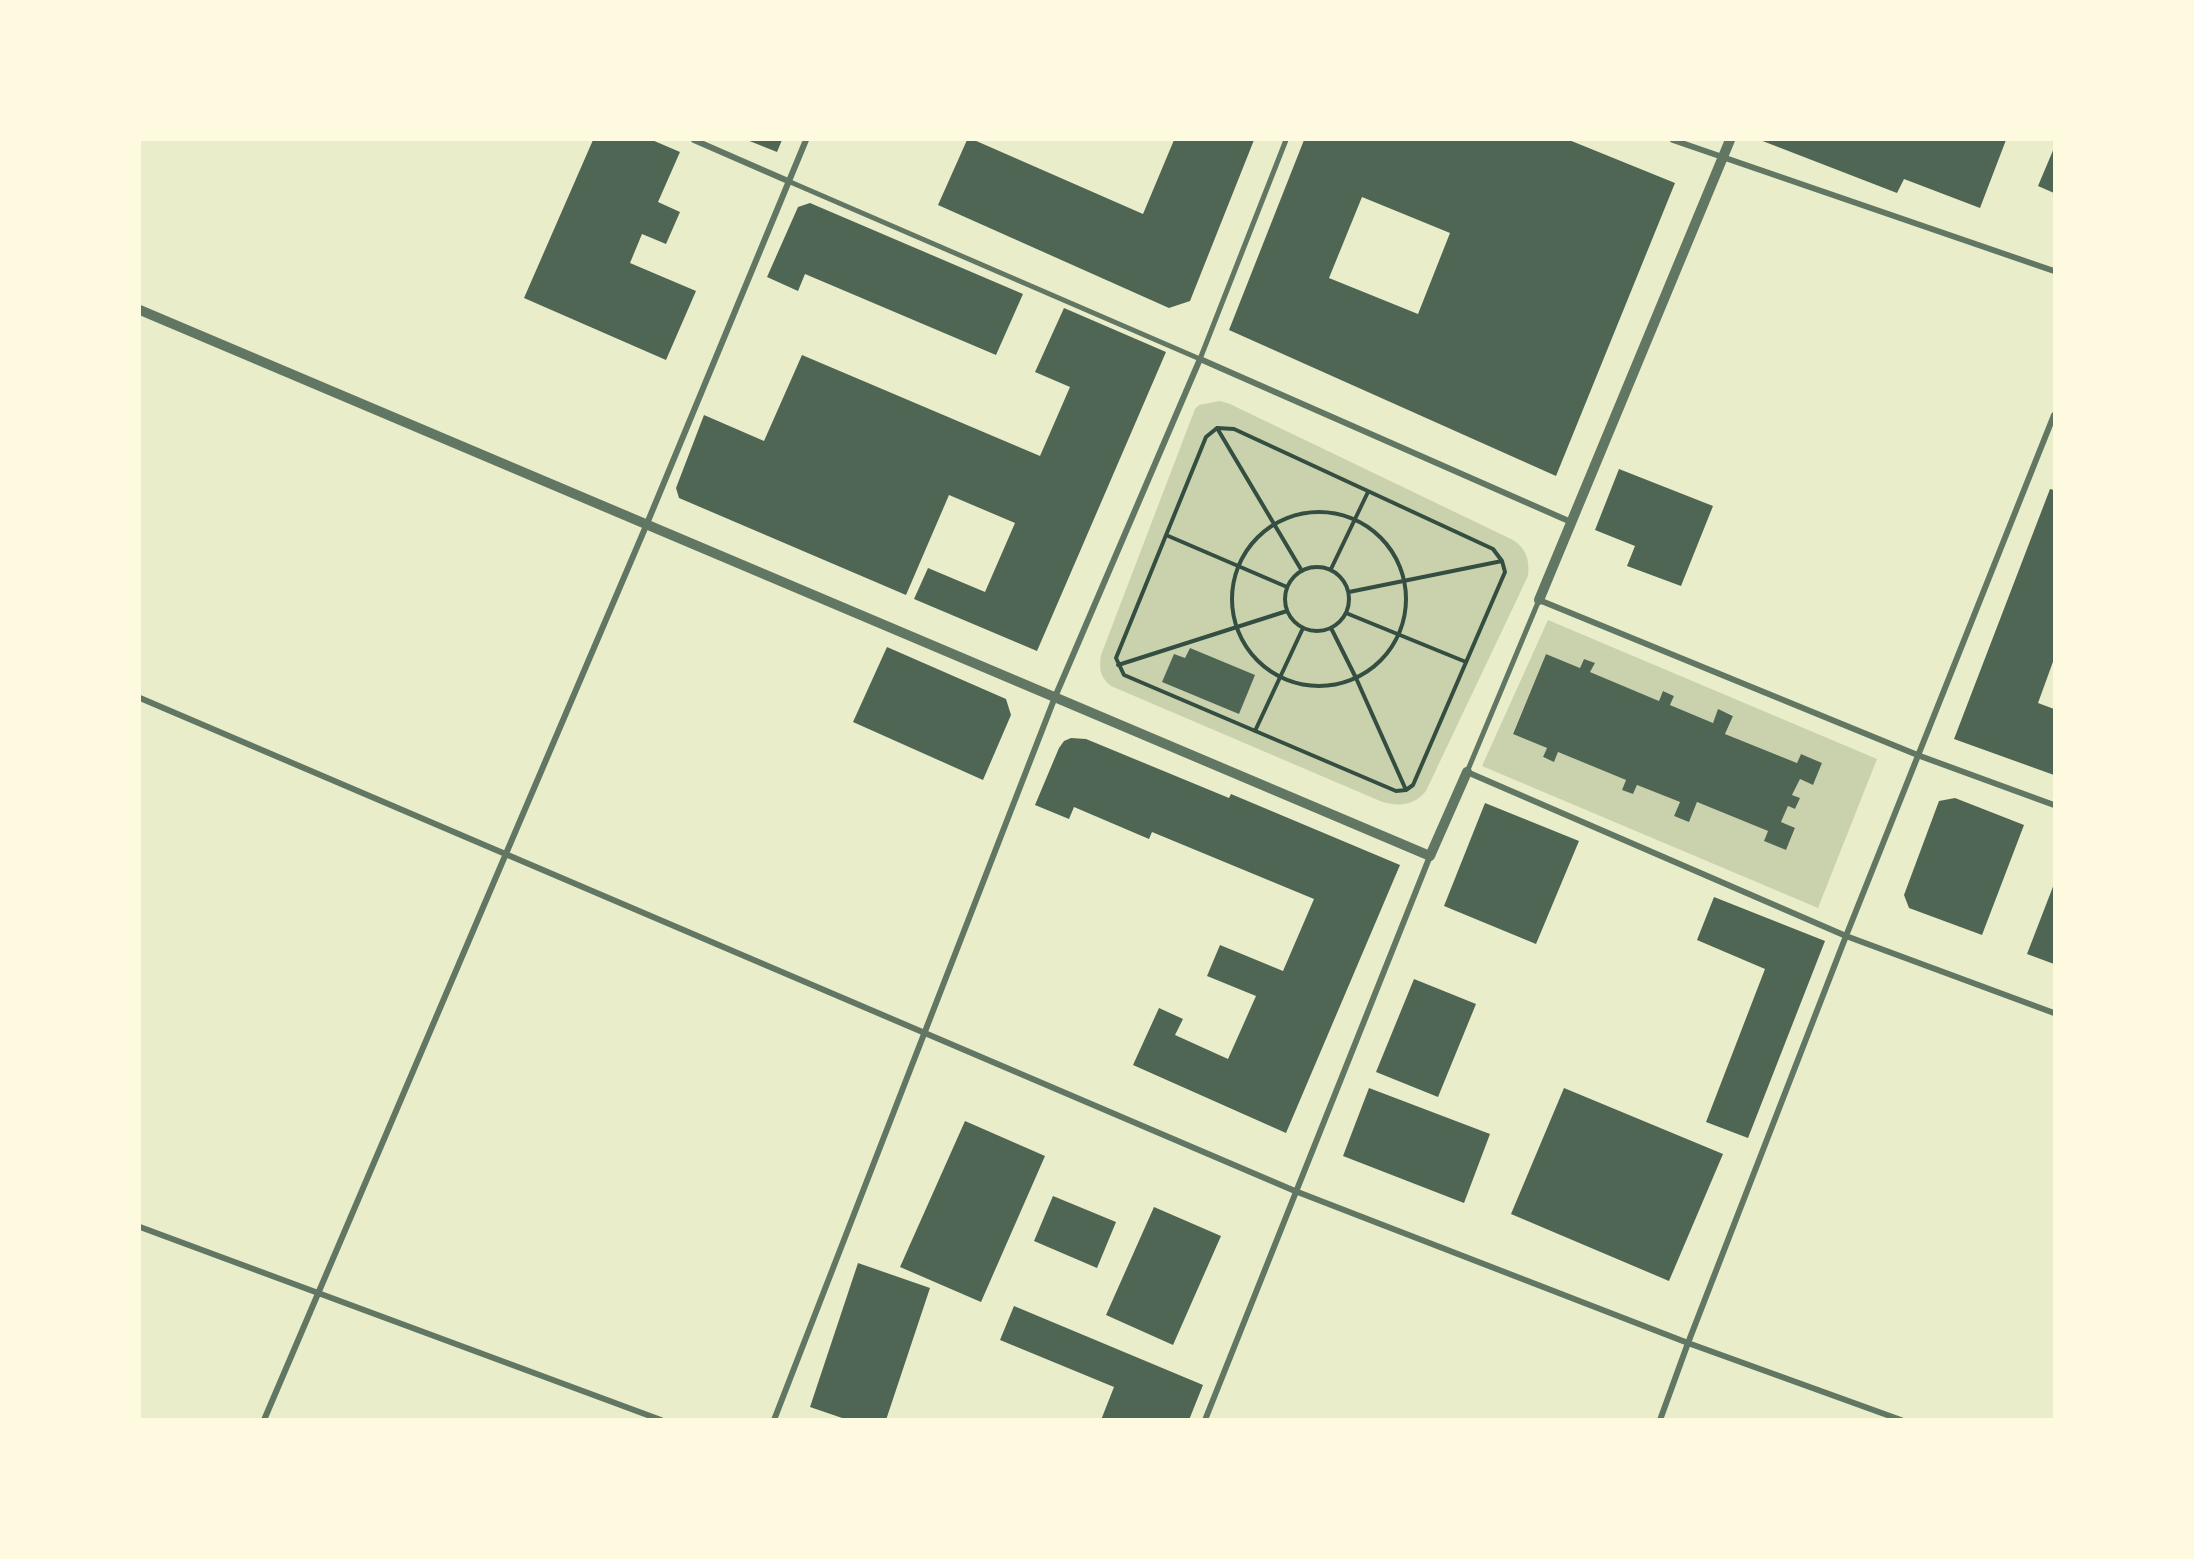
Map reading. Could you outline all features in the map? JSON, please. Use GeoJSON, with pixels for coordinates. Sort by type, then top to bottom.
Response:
{"type":"FeatureCollection","features":[{"type":"Feature","properties":{"kind":"street"},"geometry":{"type":"LineString","coordinates":[[694,140],[1571,522]]}},
{"type":"Feature","properties":{"kind":"street"},"geometry":{"type":"LineString","coordinates":[[264,1419],[646,526],[806,140]]}},
{"type":"Feature","properties":{"kind":"street"},"geometry":{"type":"LineString","coordinates":[[774,1419],[1055,697],[1200,359],[1286,140]]}},
{"type":"Feature","properties":{"kind":"street"},"geometry":{"type":"LineString","coordinates":[[1673,140],[2055,271]]}},
{"type":"Feature","properties":{"kind":"street"},"geometry":{"type":"LineString","coordinates":[[1205,1419],[1430,856],[1730,140]]}},
{"type":"Feature","properties":{"kind":"street"},"geometry":{"type":"LineString","coordinates":[[140,310],[1430,856]]}},
{"type":"Feature","properties":{"kind":"street"},"geometry":{"type":"LineString","coordinates":[[1660,1419],[1846,936],[2055,415]]}},
{"type":"Feature","properties":{"kind":"street"},"geometry":{"type":"LineString","coordinates":[[1539,600],[1920,756],[2055,806]]}},
{"type":"Feature","properties":{"kind":"street"},"geometry":{"type":"LineString","coordinates":[[140,698],[1295,1191],[1688,1343],[1901,1419]]}},
{"type":"Feature","properties":{"kind":"street"},"geometry":{"type":"LineString","coordinates":[[1467,772],[1846,936],[2055,1013]]}},
{"type":"Feature","properties":{"kind":"street"},"geometry":{"type":"LineString","coordinates":[[140,1227],[661,1419]]}},
{"type":"Feature","properties":{"kind":"path"},"geometry":{"type":"LineString","coordinates":[[1217,428],[1302,571]]}},
{"type":"Feature","properties":{"kind":"path"},"geometry":{"type":"LineString","coordinates":[[1217,428],[1234,429],[1368,491],[1493,549],[1502,561],[1505,572],[1413,785],[1406,790],[1396,791],[1124,675],[1116,658],[1206,437],[1217,428]]}},
{"type":"Feature","properties":{"kind":"path"},"geometry":{"type":"LineString","coordinates":[[1330,569],[1368,491]]}},
{"type":"Feature","properties":{"kind":"path"},"geometry":{"type":"LineString","coordinates":[[1324,513],[1354,520],[1373,530],[1387,545],[1398,562],[1405,581],[1407,598],[1405,617],[1399,634],[1388,652],[1374,667],[1356,678],[1338,684],[1319,686],[1300,684],[1280,677],[1267,669],[1254,658],[1244,644],[1232,613],[1232,597],[1238,566],[1253,541],[1274,524],[1292,516],[1324,513]]}},
{"type":"Feature","properties":{"kind":"path"},"geometry":{"type":"LineString","coordinates":[[1166,535],[1287,587]]}},
{"type":"Feature","properties":{"kind":"path"},"geometry":{"type":"LineString","coordinates":[[1349,592],[1502,561]]}},
{"type":"Feature","properties":{"kind":"path"},"geometry":{"type":"LineString","coordinates":[[1316,567],[1330,569],[1342,578],[1349,592],[1347,613],[1331,628],[1320,631],[1303,628],[1287,611],[1285,599],[1287,587],[1290,581],[1302,571],[1316,567]]}},
{"type":"Feature","properties":{"kind":"path"},"geometry":{"type":"LineString","coordinates":[[1118,665],[1287,611]]}},
{"type":"Feature","properties":{"kind":"path"},"geometry":{"type":"LineString","coordinates":[[1347,613],[1466,662]]}},
{"type":"Feature","properties":{"kind":"path"},"geometry":{"type":"LineString","coordinates":[[1255,731],[1303,628]]}},
{"type":"Feature","properties":{"kind":"path"},"geometry":{"type":"LineString","coordinates":[[1331,628],[1406,790]]}},
{"type":"Feature","properties":{"kind":"green space"},"geometry":{"type":"Polygon","coordinates":[[[1220,401],[1511,539],[1526,554],[1528,576],[1426,791],[1416,800],[1405,804],[1380,801],[1111,686],[1102,676],[1101,655],[1195,409],[1199,405],[1220,401]]]}},
{"type":"Feature","properties":{"kind":"green space"},"geometry":{"type":"Polygon","coordinates":[[[1548,620],[1877,759],[1818,908],[1482,766],[1548,620]],[[1546,654],[1513,733],[1547,748],[1543,758],[1554,761],[1558,752],[1626,780],[1623,790],[1633,794],[1637,785],[1680,802],[1674,816],[1689,821],[1697,802],[1768,831],[1765,841],[1786,850],[1795,829],[1781,822],[1788,806],[1795,809],[1799,798],[1792,795],[1800,779],[1813,785],[1822,763],[1801,754],[1797,763],[1725,734],[1733,715],[1718,710],[1713,723],[1670,705],[1674,696],[1664,691],[1659,701],[1590,672],[1594,663],[1584,659],[1580,668],[1546,654]]]}},
{"type":"Feature","properties":{"kind":"building"},"geometry":{"type":"Polygon","coordinates":[[[593,140],[652,140],[680,152],[658,202],[680,212],[666,244],[642,234],[630,263],[696,291],[666,360],[524,298],[593,140]]]}},
{"type":"Feature","properties":{"kind":"building"},"geometry":{"type":"Polygon","coordinates":[[[747,140],[782,140],[777,152],[747,140]]]}},
{"type":"Feature","properties":{"kind":"building"},"geometry":{"type":"Polygon","coordinates":[[[967,140],[974,140],[1143,214],[1174,140],[1254,140],[1190,301],[1169,308],[938,205],[967,140]]]}},
{"type":"Feature","properties":{"kind":"building"},"geometry":{"type":"Polygon","coordinates":[[[1304,140],[1569,140],[1675,183],[1556,476],[1229,330],[1304,140]],[[1362,197],[1329,278],[1418,314],[1450,233],[1362,197]]]}},
{"type":"Feature","properties":{"kind":"building"},"geometry":{"type":"Polygon","coordinates":[[[1760,140],[2006,140],[1980,208],[1904,179],[1897,193],[1760,140]]]}},
{"type":"Feature","properties":{"kind":"building"},"geometry":{"type":"Polygon","coordinates":[[[2054,148],[2054,193],[2038,186],[2054,148]]]}},
{"type":"Feature","properties":{"kind":"building"},"geometry":{"type":"Polygon","coordinates":[[[810,203],[1023,294],[996,355],[805,274],[798,291],[767,277],[798,207],[810,203]]]}},
{"type":"Feature","properties":{"kind":"building"},"geometry":{"type":"Polygon","coordinates":[[[1064,308],[1166,352],[1037,651],[914,599],[928,568],[985,592],[1015,523],[949,495],[906,595],[679,498],[676,488],[704,415],[764,441],[802,355],[1040,456],[1070,387],[1035,372],[1064,308]]]}},
{"type":"Feature","properties":{"kind":"building"},"geometry":{"type":"Polygon","coordinates":[[[1619,469],[1713,506],[1681,586],[1627,566],[1635,546],[1595,530],[1619,469]]]}},
{"type":"Feature","properties":{"kind":"building"},"geometry":{"type":"Polygon","coordinates":[[[2050,489],[2054,490],[2054,659],[2038,703],[2054,709],[2054,775],[1954,739],[2050,489]]]}},
{"type":"Feature","properties":{"kind":"building"},"geometry":{"type":"Polygon","coordinates":[[[887,647],[1006,699],[1011,715],[983,780],[853,722],[887,647]]]}},
{"type":"Feature","properties":{"kind":"building"},"geometry":{"type":"Polygon","coordinates":[[[1190,648],[1255,675],[1239,714],[1162,682],[1174,654],[1185,658],[1190,648]]]}},
{"type":"Feature","properties":{"kind":"building"},"geometry":{"type":"Polygon","coordinates":[[[1546,654],[1580,668],[1584,659],[1595,663],[1590,672],[1659,701],[1663,691],[1674,696],[1670,705],[1713,723],[1718,709],[1733,716],[1725,734],[1797,763],[1801,754],[1822,763],[1813,785],[1800,779],[1792,795],[1800,798],[1795,809],[1788,806],[1781,822],[1795,828],[1786,850],[1764,841],[1768,831],[1697,802],[1689,822],[1674,816],[1680,802],[1637,785],[1633,794],[1622,790],[1626,780],[1558,752],[1554,762],[1543,757],[1547,748],[1513,734],[1546,654]]]}},
{"type":"Feature","properties":{"kind":"building"},"geometry":{"type":"Polygon","coordinates":[[[1071,738],[1086,739],[1229,798],[1231,794],[1400,865],[1286,1133],[1133,1065],[1159,1008],[1183,1019],[1175,1035],[1228,1059],[1256,996],[1207,976],[1220,945],[1283,971],[1314,899],[1152,832],[1149,839],[1074,807],[1069,819],[1035,805],[1059,748],[1064,741],[1071,738]]]}},
{"type":"Feature","properties":{"kind":"building"},"geometry":{"type":"Polygon","coordinates":[[[1955,798],[2024,825],[1982,935],[1909,908],[1904,895],[1939,801],[1955,798]]]}},
{"type":"Feature","properties":{"kind":"building"},"geometry":{"type":"Polygon","coordinates":[[[1485,803],[1579,841],[1536,944],[1444,906],[1485,803]]]}},
{"type":"Feature","properties":{"kind":"building"},"geometry":{"type":"Polygon","coordinates":[[[2054,884],[2054,964],[2027,954],[2054,884]]]}},
{"type":"Feature","properties":{"kind":"building"},"geometry":{"type":"Polygon","coordinates":[[[1714,897],[1825,941],[1748,1138],[1706,1122],[1765,969],[1697,940],[1714,897]]]}},
{"type":"Feature","properties":{"kind":"building"},"geometry":{"type":"Polygon","coordinates":[[[1414,979],[1476,1004],[1438,1097],[1376,1072],[1414,979]]]}},
{"type":"Feature","properties":{"kind":"building"},"geometry":{"type":"Polygon","coordinates":[[[1369,1088],[1490,1134],[1464,1203],[1343,1156],[1369,1088]]]}},
{"type":"Feature","properties":{"kind":"building"},"geometry":{"type":"Polygon","coordinates":[[[1564,1088],[1723,1154],[1669,1281],[1511,1214],[1564,1088]]]}},
{"type":"Feature","properties":{"kind":"building"},"geometry":{"type":"Polygon","coordinates":[[[965,1121],[1045,1156],[981,1302],[900,1267],[965,1121]]]}},
{"type":"Feature","properties":{"kind":"building"},"geometry":{"type":"Polygon","coordinates":[[[1053,1196],[1116,1222],[1097,1268],[1034,1241],[1053,1196]]]}},
{"type":"Feature","properties":{"kind":"building"},"geometry":{"type":"Polygon","coordinates":[[[1154,1207],[1221,1236],[1173,1345],[1106,1315],[1154,1207]]]}},
{"type":"Feature","properties":{"kind":"building"},"geometry":{"type":"Polygon","coordinates":[[[858,1263],[930,1288],[886,1420],[848,1420],[810,1407],[858,1263]]]}},
{"type":"Feature","properties":{"kind":"building"},"geometry":{"type":"Polygon","coordinates":[[[1014,1306],[1203,1385],[1189,1420],[1101,1420],[1114,1387],[1000,1340],[1014,1306]]]}}]}
